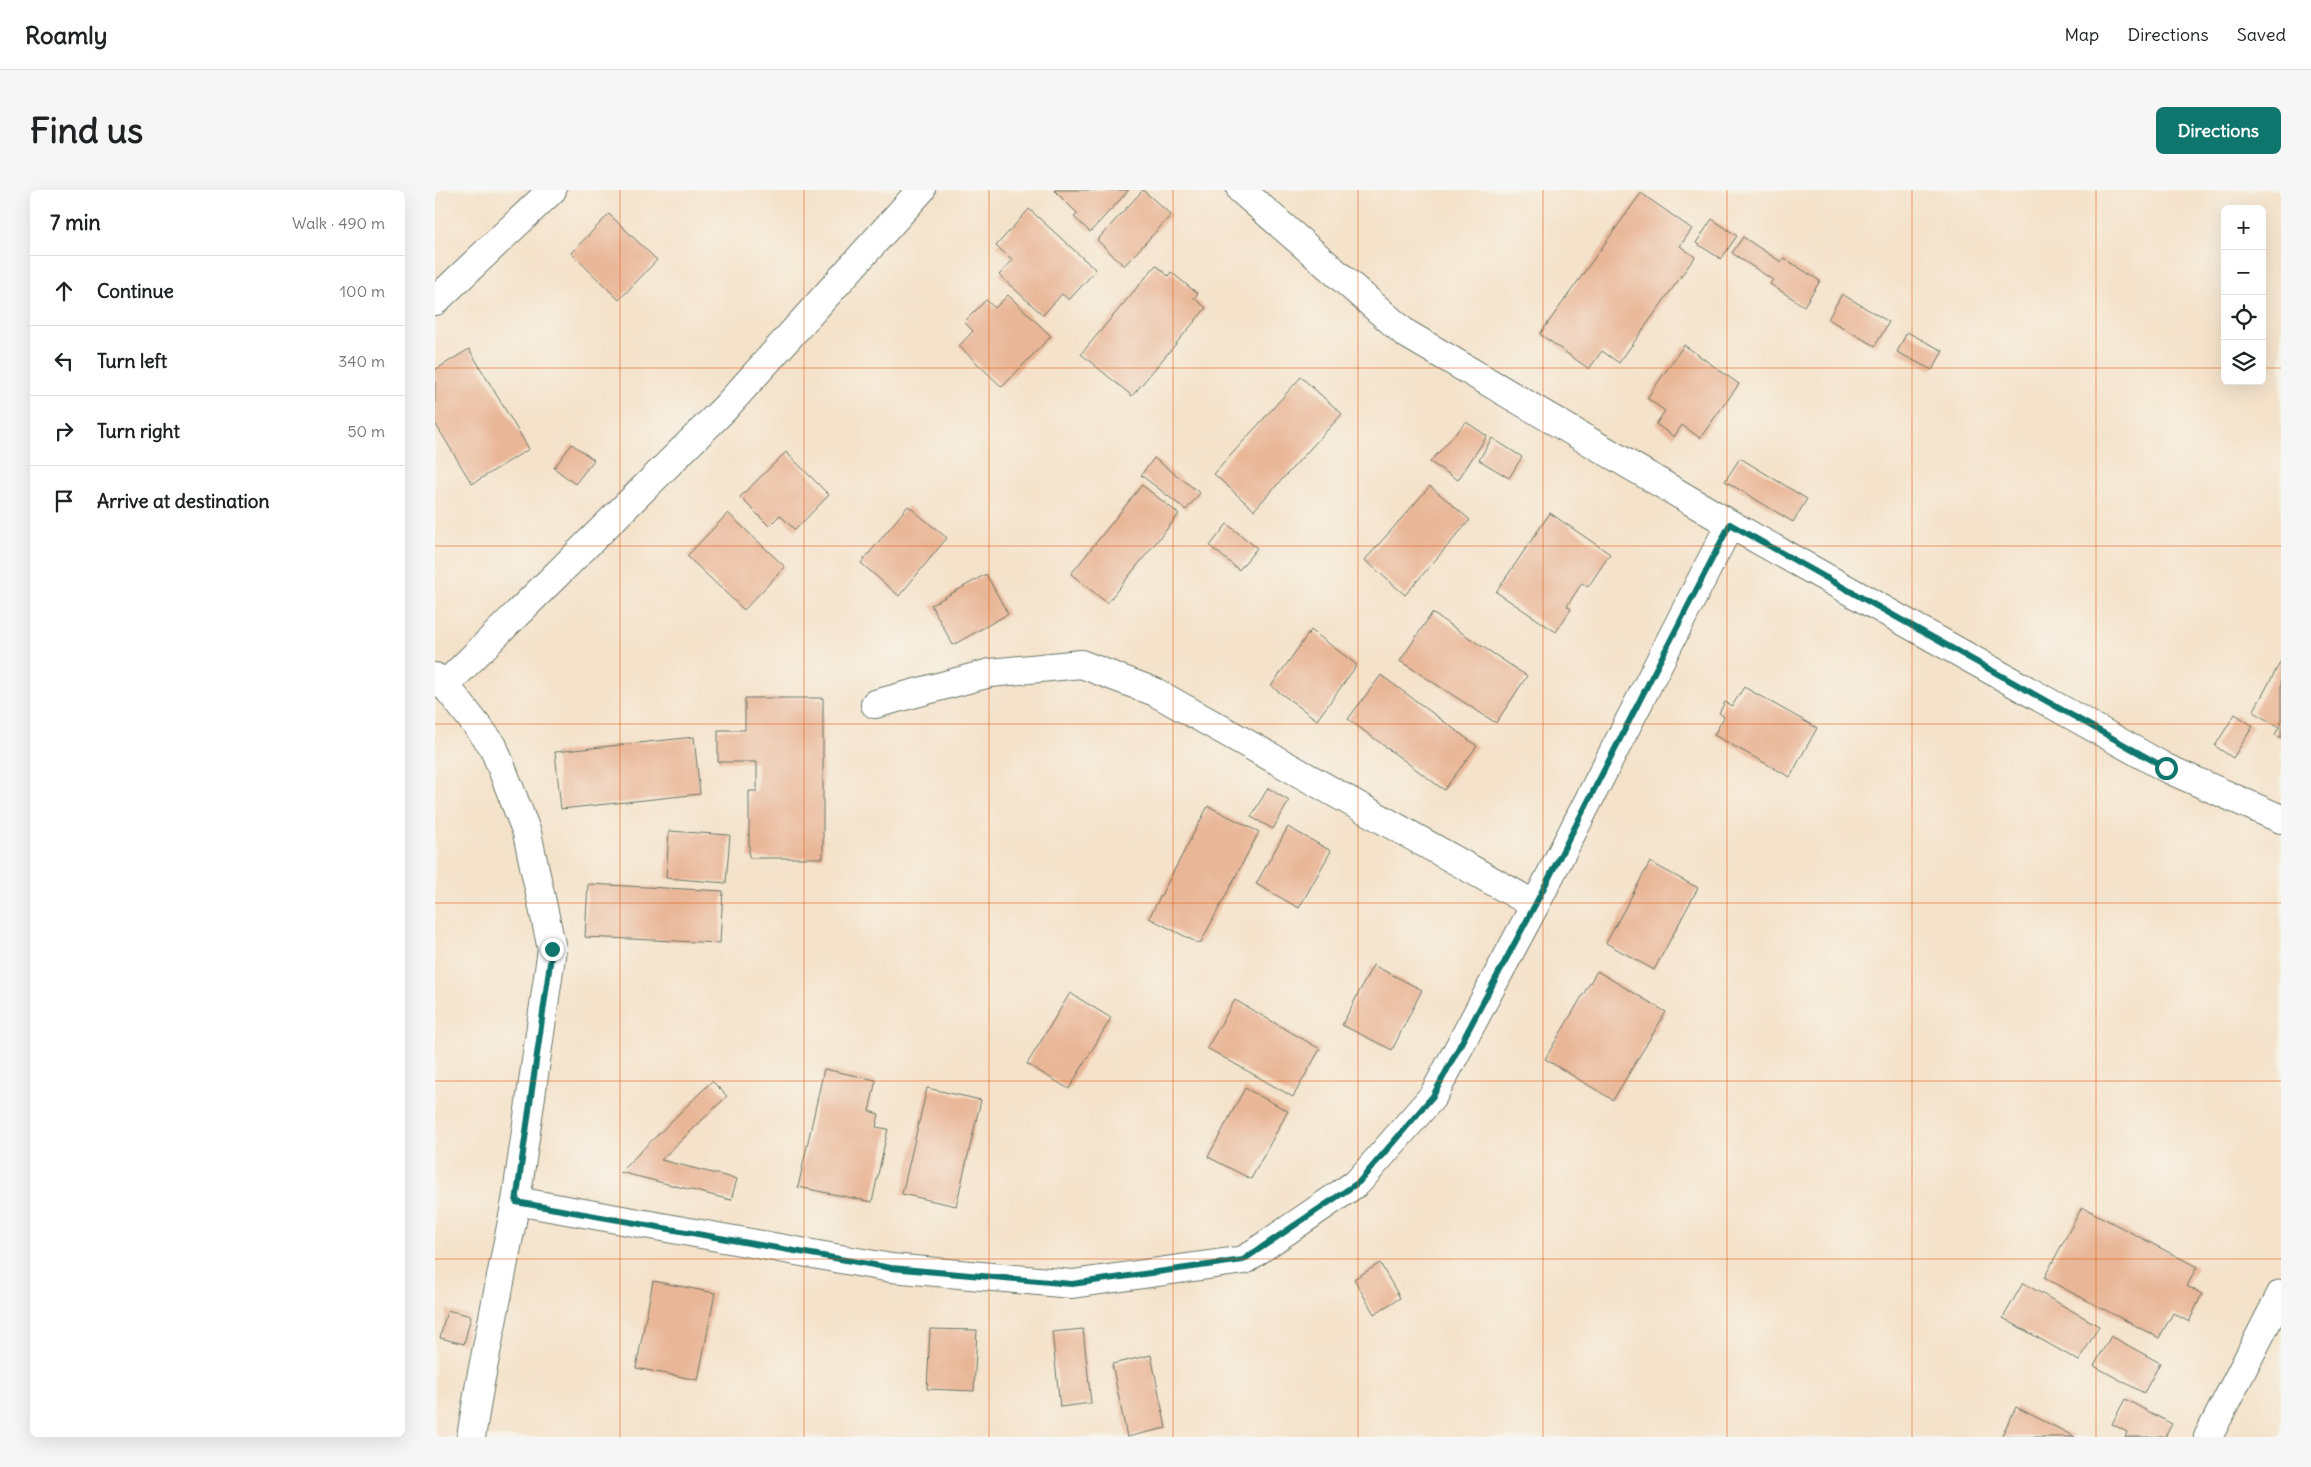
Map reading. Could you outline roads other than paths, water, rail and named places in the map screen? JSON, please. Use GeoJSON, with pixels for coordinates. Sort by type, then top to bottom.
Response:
{"type":"FeatureCollection","features":[{"type":"Feature","properties":{"kind":"street"},"geometry":{"type":"LineString","coordinates":[[435,301],[551,190]]}},
{"type":"Feature","properties":{"kind":"street"},"geometry":{"type":"LineString","coordinates":[[471,1437],[516,1202],[552,949],[527,833],[493,746],[440,681],[725,408],[921,190]]}},
{"type":"Feature","properties":{"kind":"street"},"geometry":{"type":"LineString","coordinates":[[1241,190],[1405,333],[1730,524],[2166,768],[2281,819]]}},
{"type":"Feature","properties":{"kind":"street"},"geometry":{"type":"LineString","coordinates":[[516,1202],[891,1268],[1072,1284],[1243,1260],[1359,1182],[1433,1096],[1535,905],[1730,524]]}},
{"type":"Feature","properties":{"kind":"street"},"geometry":{"type":"LineString","coordinates":[[875,704],[990,673],[1081,664],[1155,692],[1535,905]]}},
{"type":"Feature","properties":{"kind":"street"},"geometry":{"type":"LineString","coordinates":[[2208,1437],[2281,1294]]}}]}
